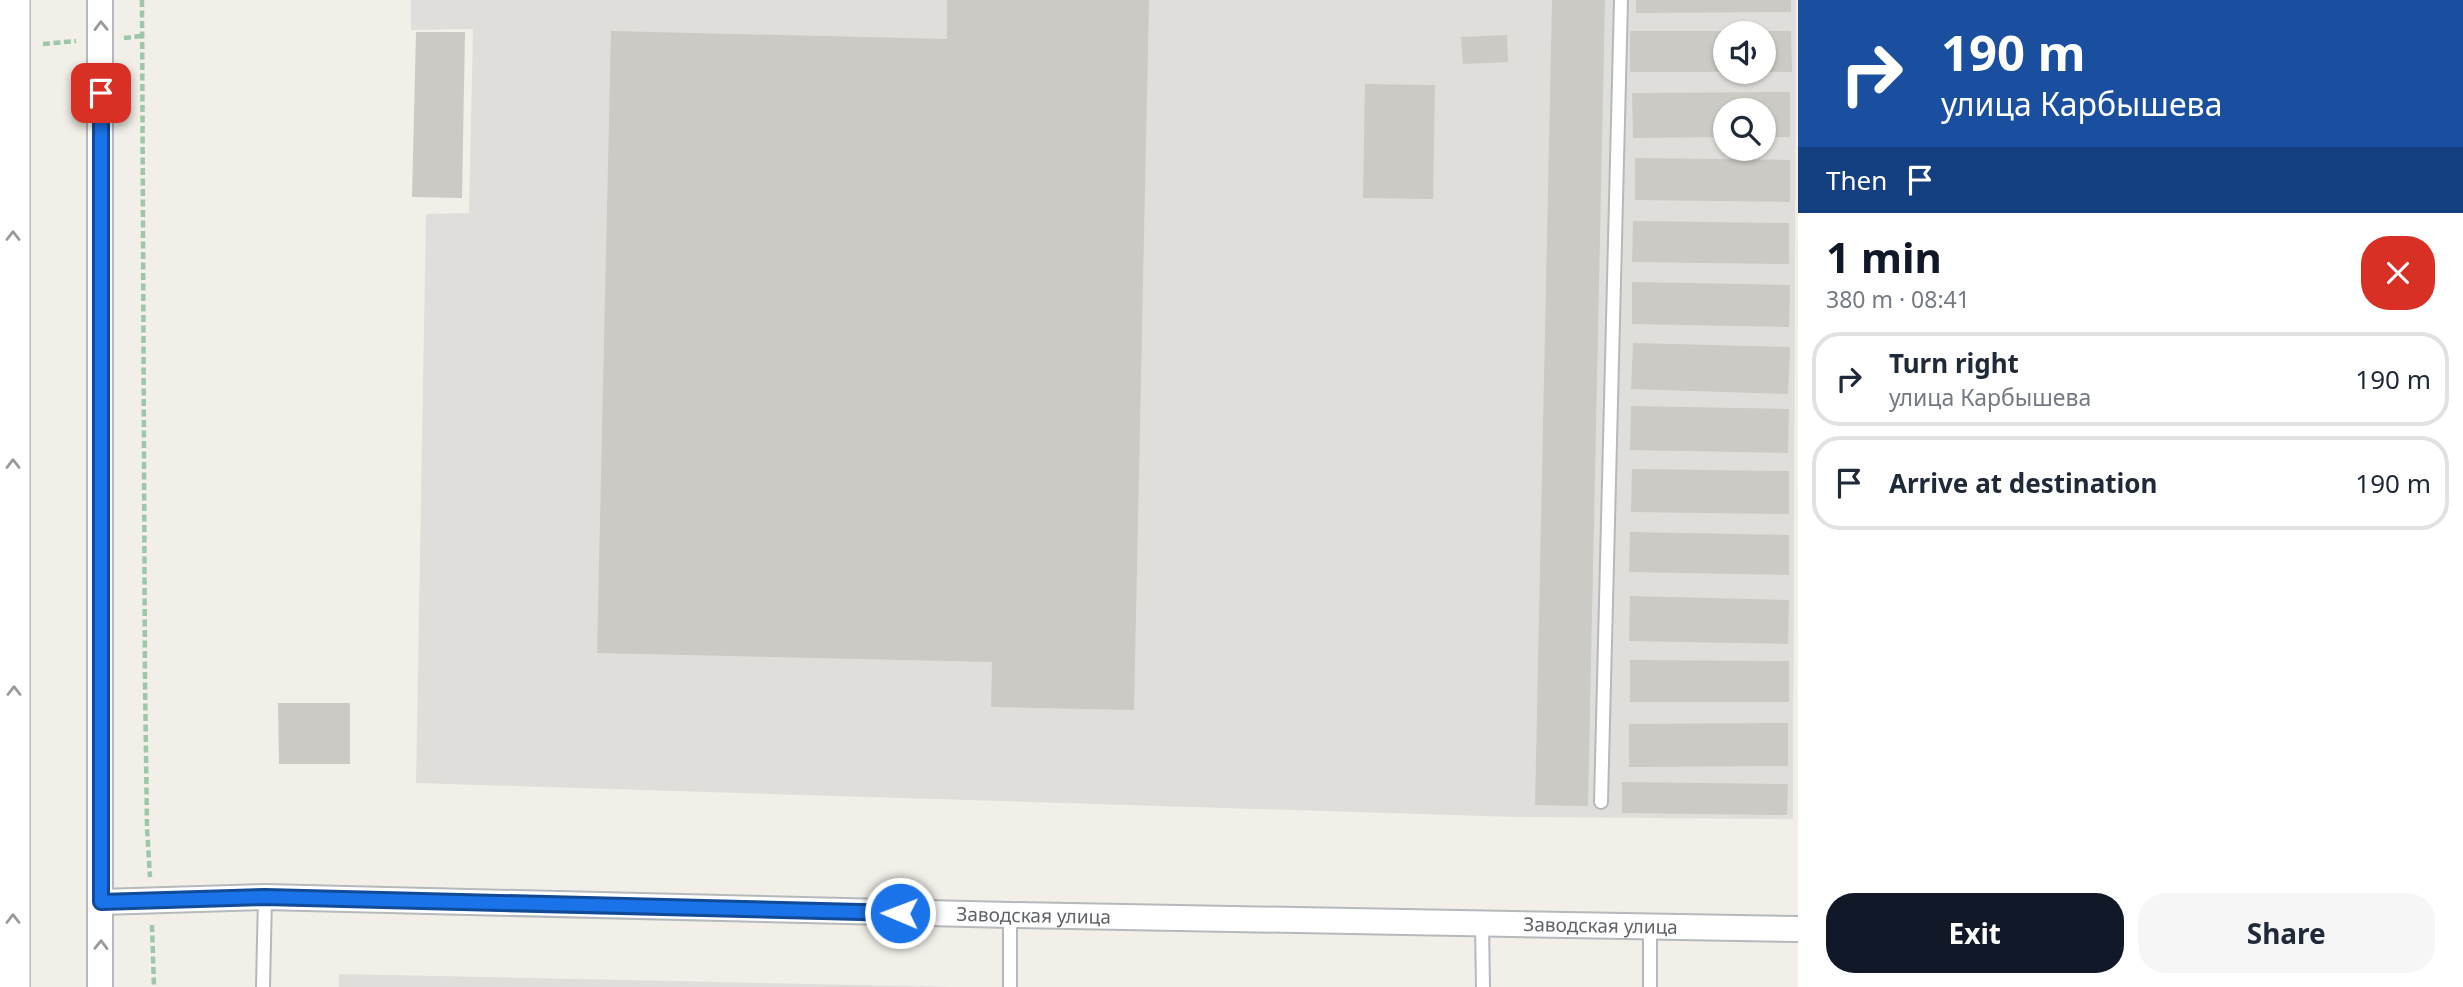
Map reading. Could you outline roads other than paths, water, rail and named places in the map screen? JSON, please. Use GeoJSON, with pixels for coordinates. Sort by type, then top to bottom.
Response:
{"type":"FeatureCollection","features":[{"type":"Feature","properties":{"kind":"street"},"geometry":{"type":"LineString","coordinates":[[12,0],[12,987]]}},
{"type":"Feature","properties":{"kind":"street"},"geometry":{"type":"LineString","coordinates":[[100,0],[100,987]]}},
{"type":"Feature","properties":{"kind":"street","name":"Заводская улица"},"geometry":{"type":"LineString","coordinates":[[101,902],[265,897],[1010,915],[1798,929]]}},
{"type":"Feature","properties":{"kind":"lane"},"geometry":{"type":"LineString","coordinates":[[1601,802],[1621,0]]}},
{"type":"Feature","properties":{"kind":"lane"},"geometry":{"type":"LineString","coordinates":[[263,987],[265,897]]}},
{"type":"Feature","properties":{"kind":"lane"},"geometry":{"type":"LineString","coordinates":[[1010,915],[1010,987]]}},
{"type":"Feature","properties":{"kind":"lane"},"geometry":{"type":"LineString","coordinates":[[1482,922],[1483,987]]}},
{"type":"Feature","properties":{"kind":"lane"},"geometry":{"type":"LineString","coordinates":[[1650,925],[1650,987]]}}]}
